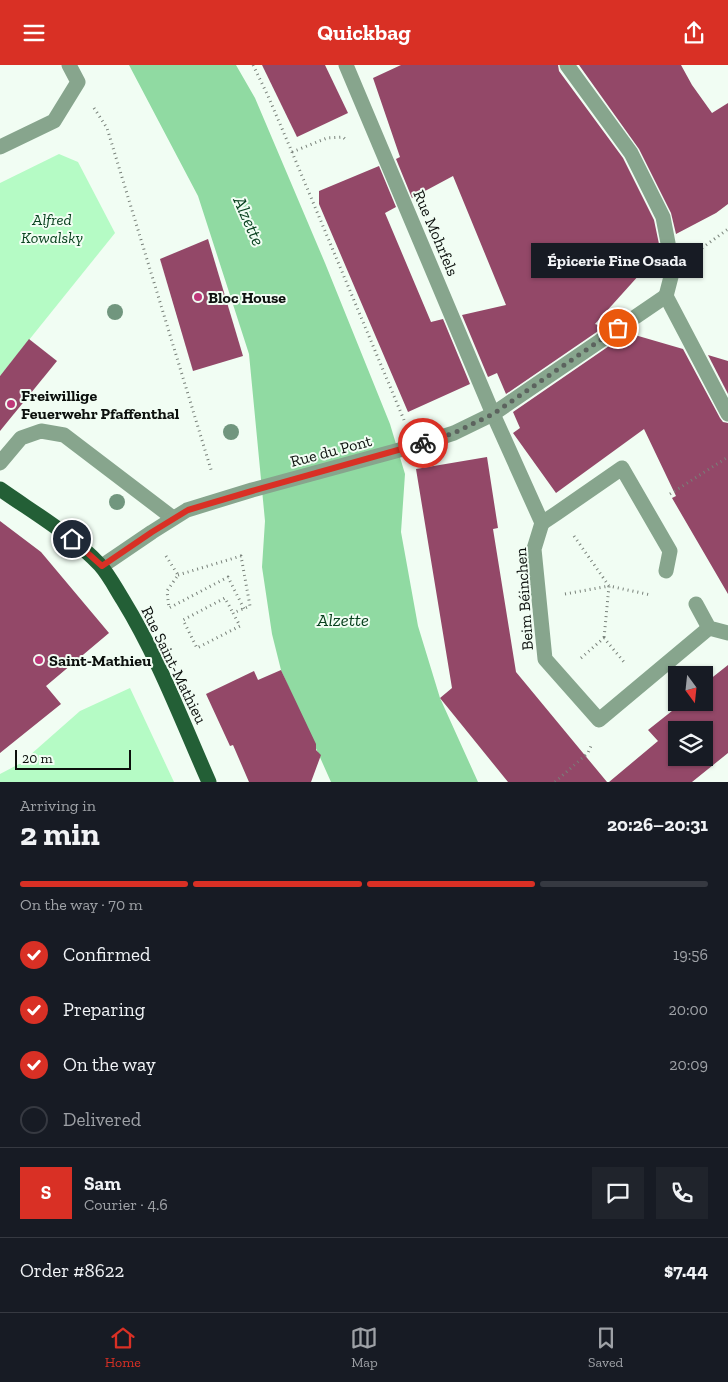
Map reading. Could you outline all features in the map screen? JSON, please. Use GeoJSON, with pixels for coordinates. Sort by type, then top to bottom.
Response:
{"type":"FeatureCollection","features":[{"type":"Feature","properties":{"kind":"main road","name":"Rue Saint-Mathieu"},"geometry":{"type":"LineString","coordinates":[[0,489],[63,532],[102,566],[132,615],[156,660],[209,782]]}},
{"type":"Feature","properties":{"kind":"street"},"geometry":{"type":"LineString","coordinates":[[0,147],[54,121],[78,82],[69,65]]}},
{"type":"Feature","properties":{"kind":"street","name":"Rue Mohrfels"},"geometry":{"type":"LineString","coordinates":[[346,65],[493,414]]}},
{"type":"Feature","properties":{"kind":"street"},"geometry":{"type":"LineString","coordinates":[[568,65],[631,153],[663,217],[673,269],[666,296],[728,414]]}},
{"type":"Feature","properties":{"kind":"street","name":"Rue du Pont"},"geometry":{"type":"LineString","coordinates":[[102,566],[188,510],[454,433],[493,414],[666,296]]}},
{"type":"Feature","properties":{"kind":"street"},"geometry":{"type":"LineString","coordinates":[[493,414],[542,523],[622,468],[670,551],[666,571]]}},
{"type":"Feature","properties":{"kind":"street"},"geometry":{"type":"LineString","coordinates":[[0,463],[21,438],[41,431],[64,435],[173,518]]}},
{"type":"Feature","properties":{"kind":"street","name":"Beim Béinchen"},"geometry":{"type":"LineString","coordinates":[[542,523],[534,549],[545,659],[599,720]]}},
{"type":"Feature","properties":{"kind":"street"},"geometry":{"type":"LineString","coordinates":[[696,604],[709,627],[728,633]]}},
{"type":"Feature","properties":{"kind":"street"},"geometry":{"type":"LineString","coordinates":[[599,720],[709,627]]}},
{"type":"Feature","properties":{"kind":"path"},"geometry":{"type":"LineString","coordinates":[[253,65],[292,152],[407,448]]}},
{"type":"Feature","properties":{"kind":"path"},"geometry":{"type":"LineString","coordinates":[[78,82],[107,128],[220,500]]}},
{"type":"Feature","properties":{"kind":"path"},"geometry":{"type":"LineString","coordinates":[[292,152],[327,137],[343,137],[348,141]]}},
{"type":"Feature","properties":{"kind":"path"},"geometry":{"type":"LineString","coordinates":[[670,494],[728,457]]}},
{"type":"Feature","properties":{"kind":"path"},"geometry":{"type":"LineString","coordinates":[[558,513],[609,586],[604,638],[560,676]]}},
{"type":"Feature","properties":{"kind":"path"},"geometry":{"type":"LineString","coordinates":[[152,532],[178,575]]}},
{"type":"Feature","properties":{"kind":"path"},"geometry":{"type":"LineString","coordinates":[[233,613],[244,609],[250,606],[240,557],[178,575],[166,591],[169,609],[228,577],[244,609]]}},
{"type":"Feature","properties":{"kind":"path"},"geometry":{"type":"LineString","coordinates":[[539,599],[609,586],[696,604]]}},
{"type":"Feature","properties":{"kind":"path"},"geometry":{"type":"LineString","coordinates":[[225,598],[233,613],[240,626],[197,648],[183,620],[225,598]]}},
{"type":"Feature","properties":{"kind":"path"},"geometry":{"type":"LineString","coordinates":[[604,638],[642,683]]}},
{"type":"Feature","properties":{"kind":"path"},"geometry":{"type":"LineString","coordinates":[[555,782],[588,753],[599,720]]}},
{"type":"Feature","properties":{"kind":"green space","name":"Alfred Kowalsky"},"geometry":{"type":"Polygon","coordinates":[[[59,154],[78,162],[115,233],[0,376],[0,183],[59,154]]]}},
{"type":"Feature","properties":{"kind":"green space"},"geometry":{"type":"Polygon","coordinates":[[[130,688],[174,782],[0,782],[0,774],[21,763],[80,711],[130,688]]]}},
{"type":"Feature","properties":{"kind":"water","name":"Alzette"},"geometry":{"type":"Polygon","coordinates":[[[129,65],[236,65],[255,98],[325,263],[390,424],[405,474],[401,532],[418,626],[440,698],[478,782],[331,782],[281,670],[272,634],[262,567],[265,521],[249,354],[198,196],[129,65]]]}},
{"type":"Feature","properties":{"kind":"building"},"geometry":{"type":"Polygon","coordinates":[[[262,65],[325,65],[348,113],[297,137],[262,65]]]}},
{"type":"Feature","properties":{"kind":"building"},"geometry":{"type":"Polygon","coordinates":[[[401,65],[558,65],[559,71],[623,158],[654,220],[659,244],[652,248],[649,264],[595,324],[604,327],[506,394],[497,373],[488,377],[462,315],[506,305],[453,176],[412,198],[396,159],[400,157],[373,78],[401,65]]]}},
{"type":"Feature","properties":{"kind":"building"},"geometry":{"type":"Polygon","coordinates":[[[579,65],[681,65],[692,85],[712,113],[728,103],[728,204],[716,213],[676,234],[671,213],[639,149],[579,65]]]}},
{"type":"Feature","properties":{"kind":"building"},"geometry":{"type":"Polygon","coordinates":[[[379,166],[396,207],[385,213],[431,322],[443,319],[470,384],[408,412],[319,204],[319,191],[379,166]]]}},
{"type":"Feature","properties":{"kind":"building","name":"Bloc House"},"geometry":{"type":"Polygon","coordinates":[[[208,239],[243,356],[193,371],[160,259],[208,239]]]}},
{"type":"Feature","properties":{"kind":"building"},"geometry":{"type":"Polygon","coordinates":[[[628,333],[683,349],[720,418],[723,422],[728,423],[728,594],[672,498],[676,496],[644,429],[556,493],[513,433],[520,428],[513,412],[628,333]]]}},
{"type":"Feature","properties":{"kind":"building","name":"Freiwillige Feuerwehr Pfaffenthal"},"geometry":{"type":"Polygon","coordinates":[[[29,339],[57,361],[0,431],[0,376],[29,339]]]}},
{"type":"Feature","properties":{"kind":"building"},"geometry":{"type":"Polygon","coordinates":[[[708,355],[728,361],[728,394],[708,355]]]}},
{"type":"Feature","properties":{"kind":"building"},"geometry":{"type":"Polygon","coordinates":[[[487,457],[498,528],[493,529],[516,672],[607,782],[508,782],[440,698],[452,688],[416,469],[487,457]]]}},
{"type":"Feature","properties":{"kind":"building","name":"Saint-Mathieu"},"geometry":{"type":"Polygon","coordinates":[[[0,521],[41,552],[109,633],[46,686],[61,704],[0,753],[0,521]]]}},
{"type":"Feature","properties":{"kind":"building"},"geometry":{"type":"Polygon","coordinates":[[[728,665],[728,753],[713,765],[713,721],[668,721],[668,766],[712,766],[692,782],[609,782],[658,741],[648,730],[672,711],[713,711],[713,677],[728,665]]]}},
{"type":"Feature","properties":{"kind":"building"},"geometry":{"type":"Polygon","coordinates":[[[281,670],[316,744],[316,750],[321,755],[311,782],[249,782],[233,745],[230,746],[206,694],[254,671],[258,680],[281,670]]]}},
{"type":"Feature","properties":{"kind":"way so far"},"geometry":{"type":"LineString","coordinates":[[423,443],[454,433],[493,414],[618,328]]}},
{"type":"Feature","properties":{"kind":"place","name":"Bloc House"},"geometry":{"type":"Point","coordinates":[198,297]}},
{"type":"Feature","properties":{"kind":"place","name":"Épicerie Fine Osada"},"geometry":{"type":"Point","coordinates":[618,328]}},
{"type":"Feature","properties":{"kind":"place","name":"Freiwillige Feuerwehr Pfaffenthal"},"geometry":{"type":"Point","coordinates":[11,404]}},
{"type":"Feature","properties":{"kind":"place","name":"Saint-Mathieu"},"geometry":{"type":"Point","coordinates":[39,660]}},
{"type":"Feature","properties":{"kind":"route"},"geometry":{"type":"LineString","coordinates":[[72,539],[102,566],[188,510],[423,443]]}}]}
